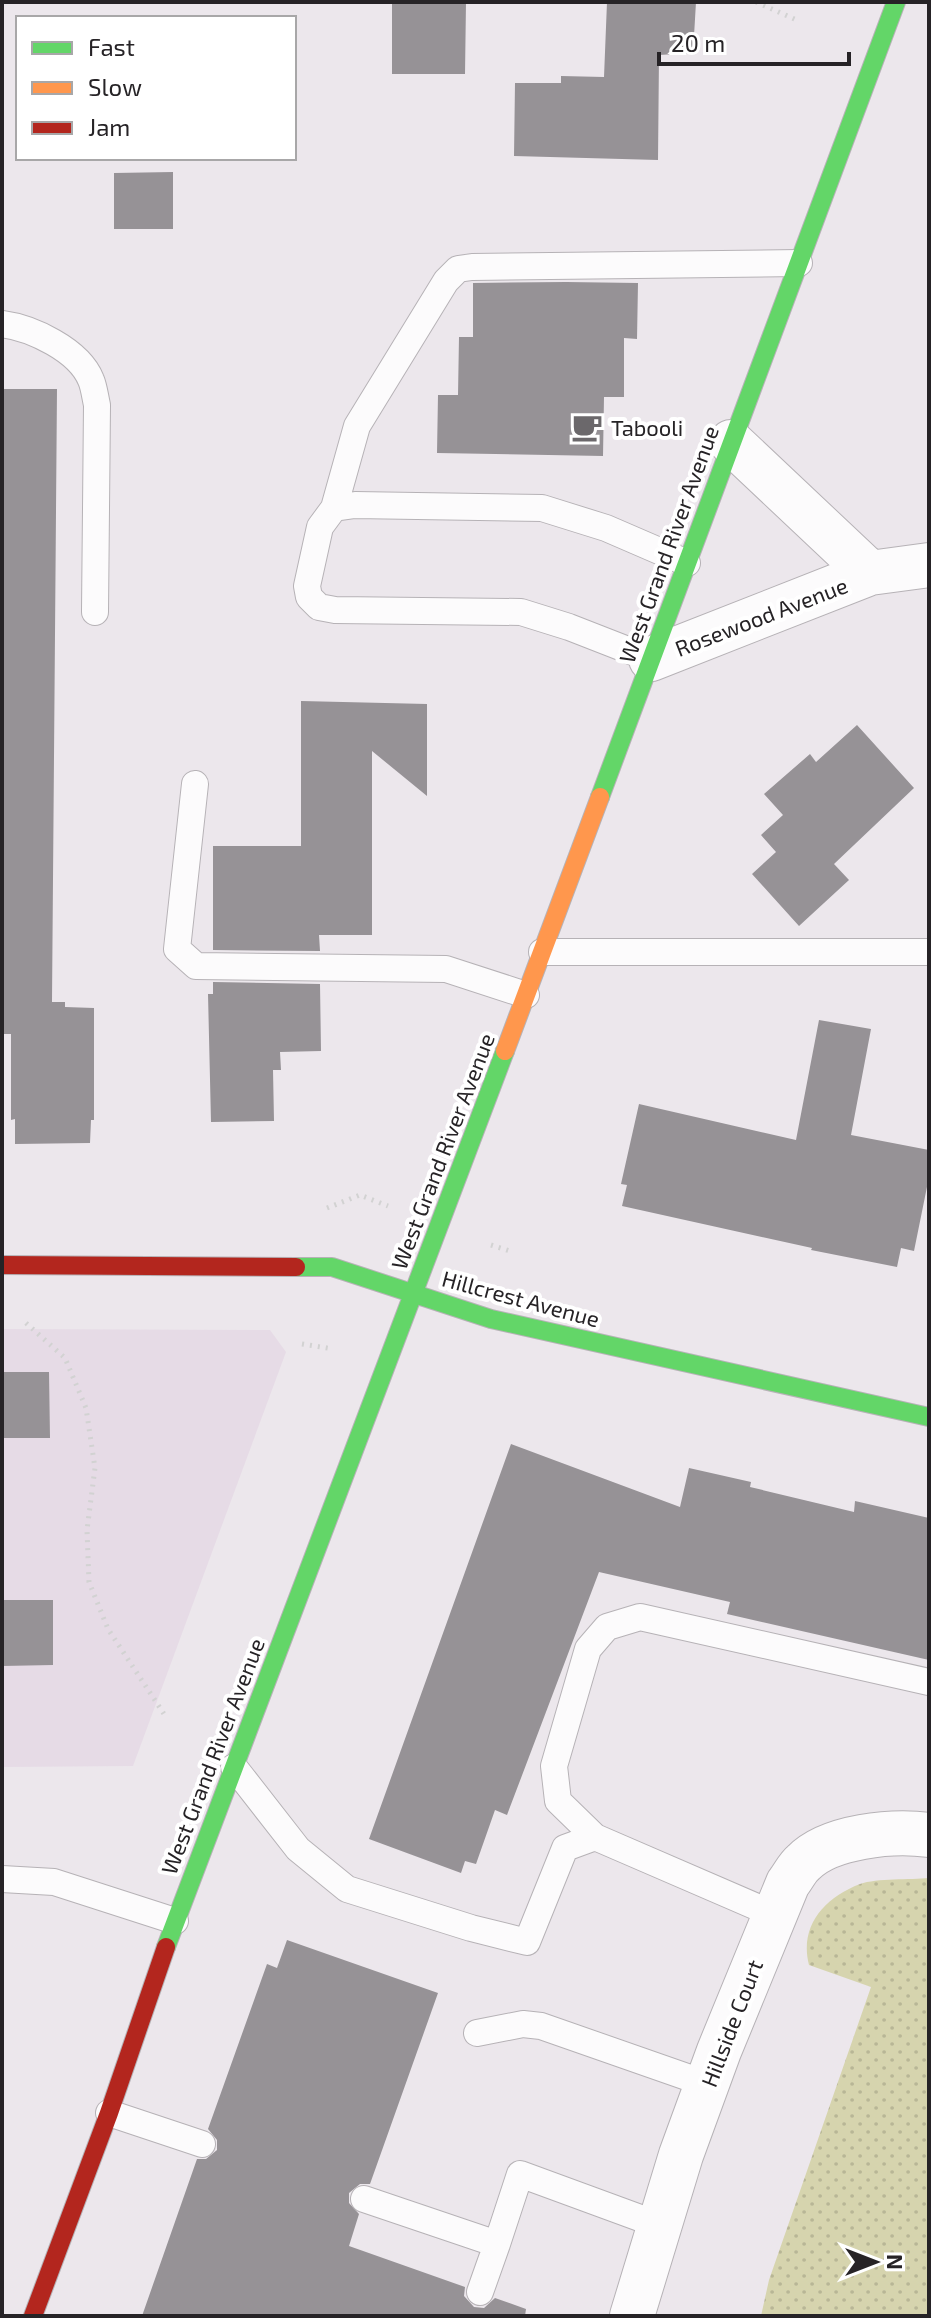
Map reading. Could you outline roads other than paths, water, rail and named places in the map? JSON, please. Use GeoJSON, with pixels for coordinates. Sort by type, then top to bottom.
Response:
{"type":"FeatureCollection","features":[{"type":"Feature","properties":{"kind":"main road","name":"West Grand River Avenue"},"geometry":{"type":"LineString","coordinates":[[33,2316],[109,2113],[175,1921],[414,1294],[896,2]]}},
{"type":"Feature","properties":{"kind":"main road","name":"Hillcrest Avenue"},"geometry":{"type":"LineString","coordinates":[[2,1265],[332,1267],[491,1319],[929,1417]]}},
{"type":"Feature","properties":{"kind":"street","name":"Rosewood Avenue"},"geometry":{"type":"LineString","coordinates":[[731,442],[870,573]]}},
{"type":"Feature","properties":{"kind":"street","name":"Rosewood Avenue"},"geometry":{"type":"LineString","coordinates":[[651,659],[870,573],[929,565]]}},
{"type":"Feature","properties":{"kind":"street","name":"Hillside Court"},"geometry":{"type":"LineString","coordinates":[[632,2316],[707,2084],[788,1883],[804,1861],[834,1843],[866,1837],[929,1835]]}},
{"type":"Feature","properties":{"kind":"lane"},"geometry":{"type":"LineString","coordinates":[[651,659],[521,612],[335,610],[319,607],[309,597],[307,586],[320,527],[334,508],[357,426],[446,281],[458,269],[799,263]]}},
{"type":"Feature","properties":{"kind":"lane"},"geometry":{"type":"LineString","coordinates":[[2,324],[13,325],[65,347],[90,377],[97,405],[95,612]]}},
{"type":"Feature","properties":{"kind":"lane"},"geometry":{"type":"LineString","coordinates":[[334,508],[355,505],[542,508],[606,528],[687,563]]}},
{"type":"Feature","properties":{"kind":"lane"},"geometry":{"type":"LineString","coordinates":[[195,784],[177,949],[196,966],[446,969],[526,995]]}},
{"type":"Feature","properties":{"kind":"lane"},"geometry":{"type":"LineString","coordinates":[[542,952],[929,952]]}},
{"type":"Feature","properties":{"kind":"lane"},"geometry":{"type":"LineString","coordinates":[[773,1914],[595,1837],[558,1801],[554,1766],[588,1649],[607,1627],[640,1617],[929,1682]]}},
{"type":"Feature","properties":{"kind":"lane"},"geometry":{"type":"LineString","coordinates":[[234,1767],[298,1849],[347,1889],[527,1942],[565,1848],[595,1837]]}},
{"type":"Feature","properties":{"kind":"lane"},"geometry":{"type":"LineString","coordinates":[[2,1879],[54,1882],[175,1921]]}},
{"type":"Feature","properties":{"kind":"lane"},"geometry":{"type":"LineString","coordinates":[[477,2033],[523,2024],[541,2026],[707,2084]]}},
{"type":"Feature","properties":{"kind":"lane"},"geometry":{"type":"LineString","coordinates":[[109,2113],[202,2144]]}},
{"type":"Feature","properties":{"kind":"lane"},"geometry":{"type":"LineString","coordinates":[[480,2292],[520,2174],[659,2225]]}},
{"type":"Feature","properties":{"kind":"lane"},"geometry":{"type":"LineString","coordinates":[[364,2199],[497,2244]]}},
{"type":"Feature","properties":{"kind":"place","name":"Tabooli"},"geometry":{"type":"Point","coordinates":[587,427]}}]}
